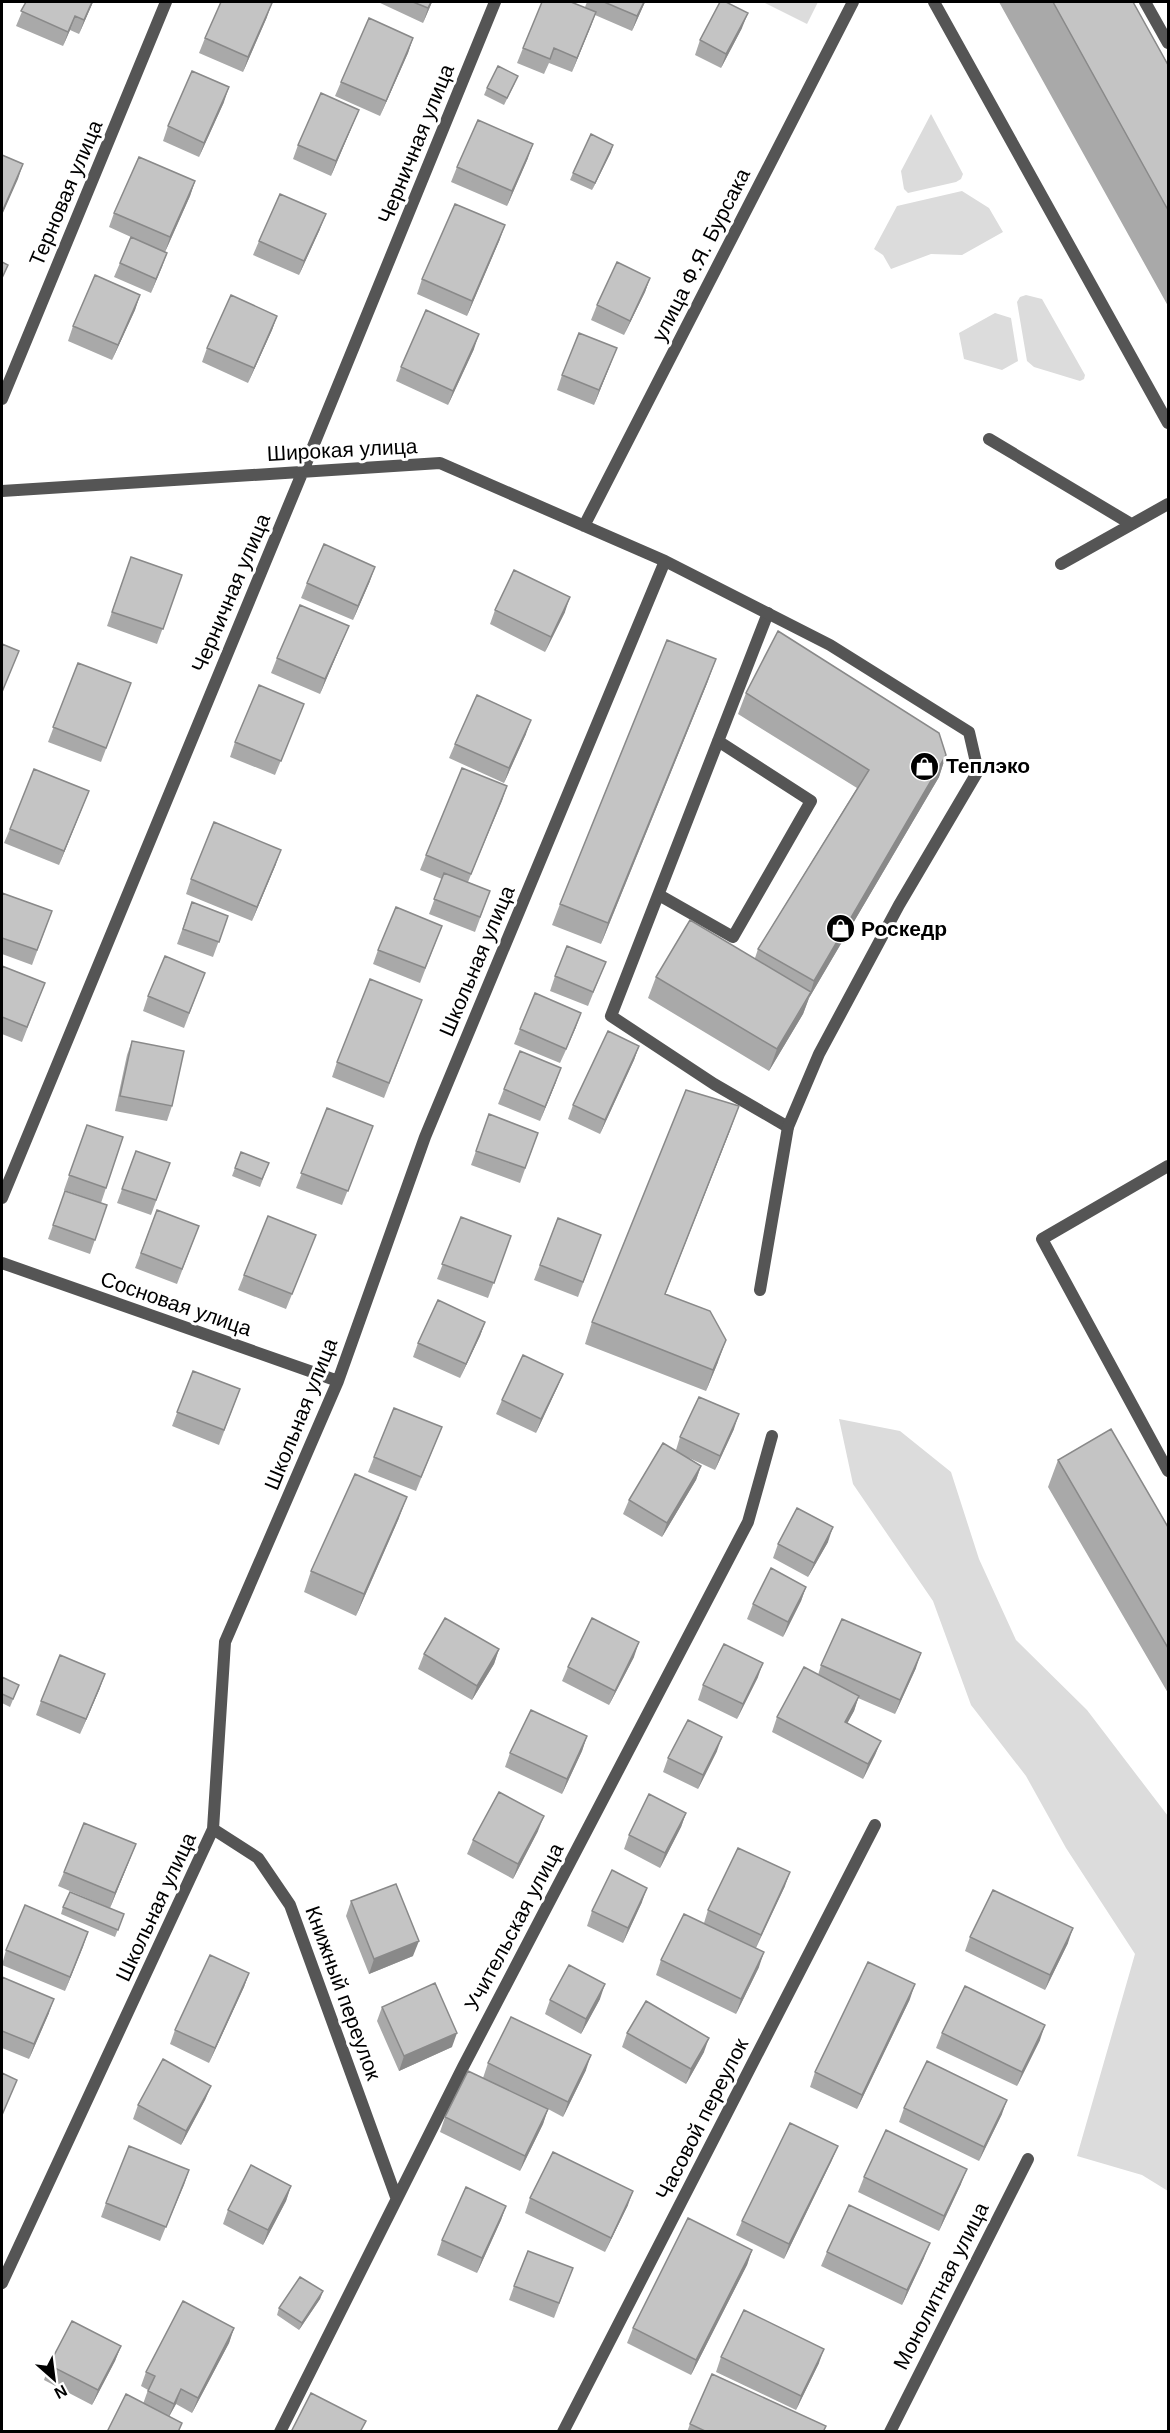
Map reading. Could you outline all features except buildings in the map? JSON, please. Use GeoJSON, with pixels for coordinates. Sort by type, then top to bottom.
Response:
{"type":"FeatureCollection","features":[{"type":"Feature","properties":{"kind":"street","name":"Терновая улица"},"geometry":{"type":"LineString","coordinates":[[2,399],[166,2]]}},
{"type":"Feature","properties":{"kind":"street","name":"Черничная улица"},"geometry":{"type":"LineString","coordinates":[[2,1198],[495,2]]}},
{"type":"Feature","properties":{"kind":"street","name":"улица Ф.Я. Бурсака"},"geometry":{"type":"LineString","coordinates":[[584,526],[853,2]]}},
{"type":"Feature","properties":{"kind":"street"},"geometry":{"type":"LineString","coordinates":[[934,2],[1168,423]]}},
{"type":"Feature","properties":{"kind":"street"},"geometry":{"type":"LineString","coordinates":[[1146,2],[1168,43]]}},
{"type":"Feature","properties":{"kind":"street"},"geometry":{"type":"LineString","coordinates":[[989,439],[1131,524]]}},
{"type":"Feature","properties":{"kind":"street","name":"Широкая улица"},"geometry":{"type":"LineString","coordinates":[[2,491],[440,463],[665,561],[768,613],[830,645],[969,732],[978,771],[899,905],[819,1054],[788,1127],[760,1290]]}},
{"type":"Feature","properties":{"kind":"street"},"geometry":{"type":"LineString","coordinates":[[1061,564],[1168,504]]}},
{"type":"Feature","properties":{"kind":"street","name":"Школьная улица"},"geometry":{"type":"LineString","coordinates":[[2,2283],[213,1829],[225,1642],[338,1381],[425,1137],[665,561]]}},
{"type":"Feature","properties":{"kind":"street"},"geometry":{"type":"LineString","coordinates":[[768,613],[611,1017],[788,1127]]}},
{"type":"Feature","properties":{"kind":"street"},"geometry":{"type":"LineString","coordinates":[[659,895],[733,937],[812,801],[718,741]]}},
{"type":"Feature","properties":{"kind":"street"},"geometry":{"type":"LineString","coordinates":[[1168,1166],[1042,1239],[1168,1471]]}},
{"type":"Feature","properties":{"kind":"street","name":"Сосновая улица"},"geometry":{"type":"LineString","coordinates":[[2,1263],[338,1381]]}},
{"type":"Feature","properties":{"kind":"street","name":"Учительская улица"},"geometry":{"type":"LineString","coordinates":[[280,2432],[396,2197],[748,1522],[772,1436]]}},
{"type":"Feature","properties":{"kind":"street","name":"Часовой переулок"},"geometry":{"type":"LineString","coordinates":[[563,2432],[875,1825]]}},
{"type":"Feature","properties":{"kind":"street","name":"Книжный переулок"},"geometry":{"type":"LineString","coordinates":[[213,1829],[258,1858],[290,1905],[396,2197]]}},
{"type":"Feature","properties":{"kind":"street","name":"Монолитная улица"},"geometry":{"type":"LineString","coordinates":[[890,2432],[1028,2159]]}},
{"type":"Feature","properties":{"kind":"shaded area"},"geometry":{"type":"Polygon","coordinates":[[[763,2],[818,2],[807,24],[763,2]]]}},
{"type":"Feature","properties":{"kind":"shaded area"},"geometry":{"type":"Polygon","coordinates":[[[931,114],[963,174],[956,182],[908,193],[904,189],[901,171],[931,114]]]}},
{"type":"Feature","properties":{"kind":"shaded area"},"geometry":{"type":"Polygon","coordinates":[[[962,191],[989,208],[1003,232],[962,255],[931,254],[891,269],[883,255],[874,249],[897,206],[962,191]]]}},
{"type":"Feature","properties":{"kind":"shaded area"},"geometry":{"type":"Polygon","coordinates":[[[1026,295],[1042,299],[1085,375],[1084,379],[1080,381],[1034,367],[1027,361],[1017,302],[1020,297],[1026,295]]]}},
{"type":"Feature","properties":{"kind":"shaded area"},"geometry":{"type":"Polygon","coordinates":[[[995,313],[1011,318],[1018,361],[1002,370],[964,359],[959,333],[995,313]]]}},
{"type":"Feature","properties":{"kind":"shaded area"},"geometry":{"type":"Polygon","coordinates":[[[839,1419],[900,1431],[951,1472],[979,1559],[1016,1640],[1087,1710],[1168,1816],[1168,2191],[1142,2175],[1077,2156],[1135,1954],[1066,1848],[1026,1776],[971,1705],[933,1601],[853,1484],[839,1419]]]}},
{"type":"Feature","properties":{"kind":"place","name":"Теплэко"},"geometry":{"type":"Point","coordinates":[925,766]}},
{"type":"Feature","properties":{"kind":"place","name":"Роскедр"},"geometry":{"type":"Point","coordinates":[840,929]}}]}
